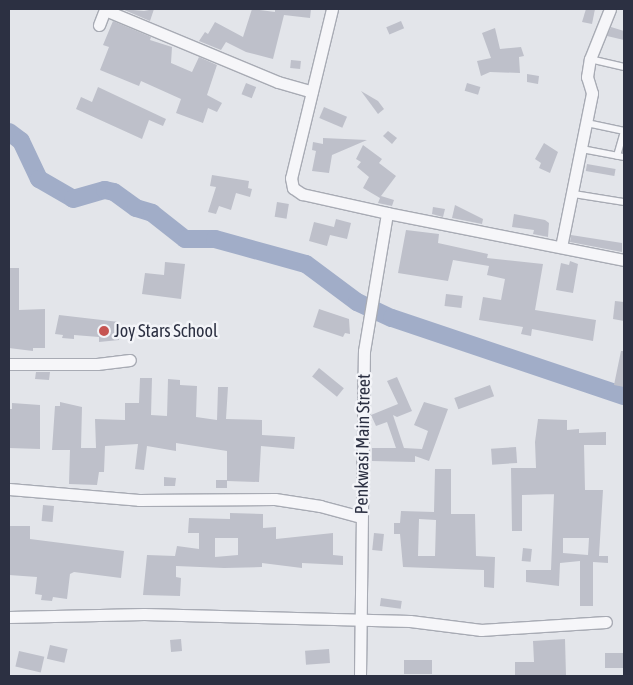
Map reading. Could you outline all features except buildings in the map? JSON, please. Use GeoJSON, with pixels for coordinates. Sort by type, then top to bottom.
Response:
{"type":"FeatureCollection","features":[{"type":"Feature","properties":{"kind":"street"},"geometry":{"type":"LineString","coordinates":[[332,9],[292,178],[293,188],[302,194],[387,213],[624,260]]}},
{"type":"Feature","properties":{"kind":"street"},"geometry":{"type":"LineString","coordinates":[[561,248],[574,194],[592,93],[587,77],[590,59],[610,9]]}},
{"type":"Feature","properties":{"kind":"street"},"geometry":{"type":"LineString","coordinates":[[99,26],[105,10],[278,82],[312,92]]}},
{"type":"Feature","properties":{"kind":"street","name":"Penkwasi Main Street"},"geometry":{"type":"LineString","coordinates":[[360,676],[364,351],[387,213]]}},
{"type":"Feature","properties":{"kind":"street"},"geometry":{"type":"LineString","coordinates":[[9,364],[88,365],[130,360]]}},
{"type":"Feature","properties":{"kind":"street"},"geometry":{"type":"LineString","coordinates":[[9,489],[139,500],[275,499],[320,506],[361,517]]}},
{"type":"Feature","properties":{"kind":"street"},"geometry":{"type":"LineString","coordinates":[[9,617],[144,614],[362,622],[410,621],[481,630],[606,622]]}},
{"type":"Feature","properties":{"kind":"lane"},"geometry":{"type":"LineString","coordinates":[[590,59],[624,67]]}},
{"type":"Feature","properties":{"kind":"lane"},"geometry":{"type":"LineString","coordinates":[[587,122],[624,131],[617,156]]}},
{"type":"Feature","properties":{"kind":"lane"},"geometry":{"type":"LineString","coordinates":[[582,149],[624,157]]}},
{"type":"Feature","properties":{"kind":"lane"},"geometry":{"type":"LineString","coordinates":[[574,194],[624,202]]}},
{"type":"Feature","properties":{"kind":"waterway"},"geometry":{"type":"LineString","coordinates":[[9,132],[21,141],[39,179],[73,199],[105,190],[114,192],[136,208],[152,213],[185,239],[215,239],[306,264],[357,302],[392,318],[624,396]]}},
{"type":"Feature","properties":{"kind":"place","name":"Joy Stars School"},"geometry":{"type":"Point","coordinates":[104,331]}}]}
